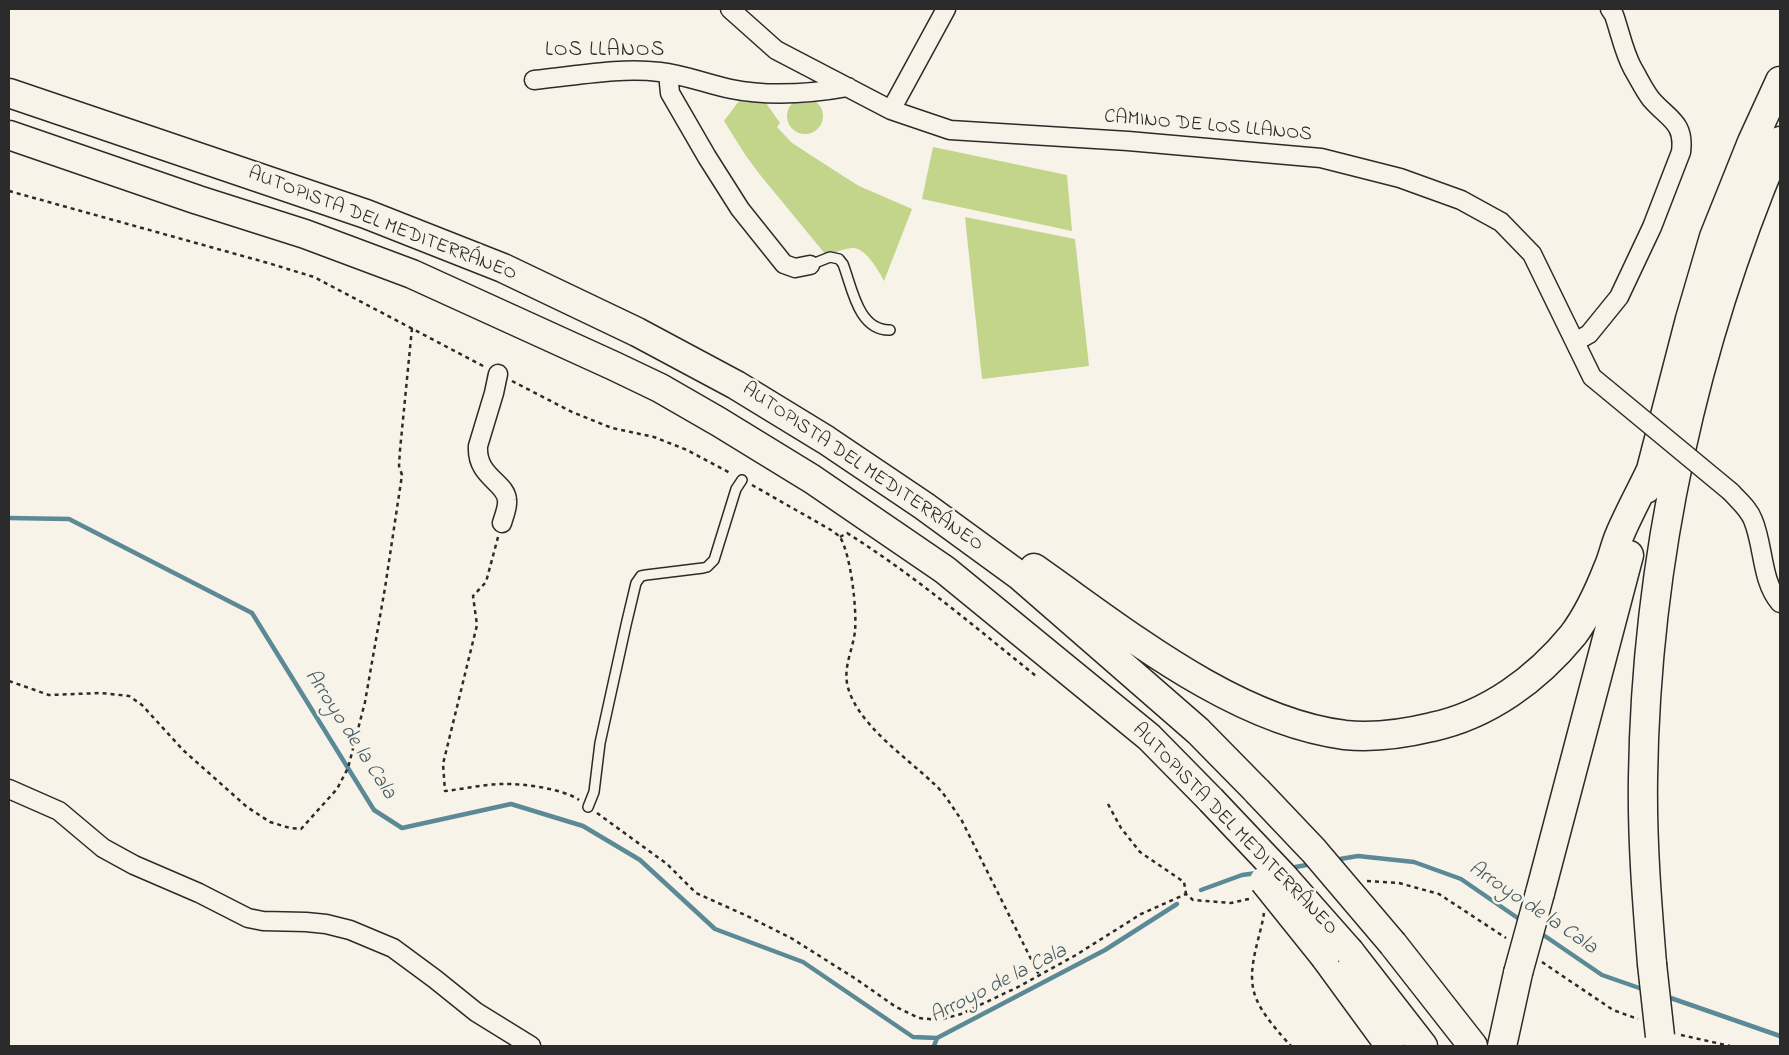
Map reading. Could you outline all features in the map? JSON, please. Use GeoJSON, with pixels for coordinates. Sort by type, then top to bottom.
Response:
{"type":"FeatureCollection","features":[{"type":"Feature","properties":{"kind":"highway"},"geometry":{"type":"LineString","coordinates":[[1502,1046],[1528,967],[1540,893],[1690,319],[1714,237],[1752,142],[1780,81]]}},
{"type":"Feature","properties":{"kind":"highway","name":"AUTOPISTA DEL MEDITERRÁNEO"},"geometry":{"type":"LineString","coordinates":[[9,93],[366,214],[503,268],[637,332],[736,385],[826,440],[924,506],[1020,576],[1198,732],[1314,850],[1393,944],[1473,1046]]}},
{"type":"Feature","properties":{"kind":"highway","name":"AUTOPISTA DEL MEDITERRÁNEO"},"geometry":{"type":"LineString","coordinates":[[9,135],[198,200],[305,234],[412,274],[660,388],[812,479],[945,570],[1149,737],[1203,801],[1282,875],[1338,954],[1423,1046]]}},
{"type":"Feature","properties":{"kind":"highway"},"geometry":{"type":"LineString","coordinates":[[1665,1038],[1652,964],[1644,846],[1643,779],[1645,716],[1658,577],[1684,434],[1708,346],[1737,251],[1780,141]]}},
{"type":"Feature","properties":{"kind":"highway"},"geometry":{"type":"LineString","coordinates":[[826,440],[905,477],[1144,644],[1215,689],[1279,719],[1314,730],[1346,735],[1377,736],[1402,734],[1449,724],[1488,707],[1514,691],[1534,674],[1573,634],[1591,605],[1609,566],[1620,534],[1650,472]]}},
{"type":"Feature","properties":{"kind":"highway"},"geometry":{"type":"LineString","coordinates":[[1338,954],[1390,1046]]}},
{"type":"Feature","properties":{"kind":"street","name":"CAMINO DE LOS LLANOS"},"geometry":{"type":"LineString","coordinates":[[730,9],[776,50],[891,110],[950,130],[1321,158],[1400,178],[1461,200],[1500,222],[1532,254],[1592,377],[1731,492],[1743,505],[1752,518],[1759,536],[1769,582],[1780,603]]}},
{"type":"Feature","properties":{"kind":"street"},"geometry":{"type":"LineString","coordinates":[[891,110],[946,9]]}},
{"type":"Feature","properties":{"kind":"street"},"geometry":{"type":"LineString","coordinates":[[1574,342],[1589,334],[1619,297],[1652,227],[1681,152],[1683,140],[1676,123],[1651,98],[1632,67],[1614,15],[1610,9]]}},
{"type":"Feature","properties":{"kind":"street"},"geometry":{"type":"LineString","coordinates":[[534,80],[630,71],[682,75],[728,89],[755,94],[792,94],[848,88]]}},
{"type":"Feature","properties":{"kind":"street"},"geometry":{"type":"LineString","coordinates":[[668,73],[670,93],[707,158],[740,209],[784,264],[795,268],[810,265]]}},
{"type":"Feature","properties":{"kind":"street"},"geometry":{"type":"LineString","coordinates":[[498,374],[477,454],[483,469],[507,495],[508,502],[502,524]]}},
{"type":"Feature","properties":{"kind":"street"},"geometry":{"type":"LineString","coordinates":[[9,789],[59,811],[103,848],[134,865],[199,893],[248,918],[263,921],[326,924],[350,930],[393,948],[476,1012],[531,1046]]}},
{"type":"Feature","properties":{"kind":"lane"},"geometry":{"type":"LineString","coordinates":[[810,265],[830,257],[839,259],[843,264],[862,313],[874,326],[879,329],[890,330]]}},
{"type":"Feature","properties":{"kind":"lane"},"geometry":{"type":"LineString","coordinates":[[588,807],[594,792],[600,743],[636,583],[641,576],[702,568],[711,564],[714,560],[736,490],[742,480]]}},
{"type":"Feature","properties":{"kind":"path"},"geometry":{"type":"LineString","coordinates":[[9,191],[268,262],[314,277],[572,412],[612,428],[654,437],[678,446],[832,530],[840,537],[848,557],[853,592],[855,630],[846,670],[852,698],[860,714],[915,768],[935,784],[949,802],[960,819],[1039,975]]}},
{"type":"Feature","properties":{"kind":"path"},"geometry":{"type":"LineString","coordinates":[[9,681],[49,695],[101,693],[129,696],[142,704],[183,750],[247,807],[270,822],[301,829],[337,789],[348,768],[364,702],[385,588],[402,475],[399,466],[400,450],[412,328]]}},
{"type":"Feature","properties":{"kind":"path"},"geometry":{"type":"LineString","coordinates":[[502,524],[486,582],[473,596],[477,625],[443,764],[445,791],[504,784],[571,794],[667,864],[696,893],[791,938],[896,1007],[919,1018],[940,1020],[962,1014],[1076,955],[1141,914],[1186,894]]}},
{"type":"Feature","properties":{"kind":"path"},"geometry":{"type":"LineString","coordinates":[[840,537],[848,533],[866,545],[951,608],[1036,676]]}},
{"type":"Feature","properties":{"kind":"path"},"geometry":{"type":"LineString","coordinates":[[1108,804],[1120,828],[1140,852],[1184,882],[1186,894],[1193,900],[1231,903],[1254,898]]}},
{"type":"Feature","properties":{"kind":"path"},"geometry":{"type":"LineString","coordinates":[[1365,880],[1398,883],[1439,894],[1514,944]]}},
{"type":"Feature","properties":{"kind":"path"},"geometry":{"type":"LineString","coordinates":[[1264,909],[1253,966],[1252,982],[1256,999],[1290,1046]]}},
{"type":"Feature","properties":{"kind":"path"},"geometry":{"type":"LineString","coordinates":[[1528,967],[1613,1010],[1639,1019]]}},
{"type":"Feature","properties":{"kind":"path"},"geometry":{"type":"LineString","coordinates":[[1665,1038],[1730,1046]]}},
{"type":"Feature","properties":{"kind":"green space"},"geometry":{"type":"Polygon","coordinates":[[[742,97],[764,100],[780,123],[777,127],[792,143],[859,186],[912,209],[884,281],[872,261],[859,249],[847,249],[826,255],[761,176],[724,121],[742,97]]]}},
{"type":"Feature","properties":{"kind":"green space"},"geometry":{"type":"Polygon","coordinates":[[[805,98],[812,99],[818,103],[822,109],[822,123],[818,129],[812,133],[805,134],[798,133],[792,129],[788,123],[787,116],[788,109],[792,103],[798,99],[805,98]]]}},
{"type":"Feature","properties":{"kind":"green space"},"geometry":{"type":"Polygon","coordinates":[[[933,147],[1067,175],[1072,231],[922,199],[933,147]]]}},
{"type":"Feature","properties":{"kind":"green space"},"geometry":{"type":"Polygon","coordinates":[[[965,217],[1075,239],[1089,366],[982,379],[965,217]]]}},
{"type":"Feature","properties":{"kind":"waterway","name":"Arroyo de la Cala"},"geometry":{"type":"LineString","coordinates":[[9,518],[69,519],[252,613],[374,810],[402,828],[511,804],[583,826],[640,860],[715,929],[803,962],[913,1037],[937,1038],[1105,950],[1177,904]]}},
{"type":"Feature","properties":{"kind":"waterway","name":"Arroyo de la Cala"},"geometry":{"type":"LineString","coordinates":[[1334,860],[1358,856],[1414,862],[1461,879],[1522,921]]}},
{"type":"Feature","properties":{"kind":"waterway","name":"Arroyo de la Cala"},"geometry":{"type":"LineString","coordinates":[[1290,868],[1312,864]]}},
{"type":"Feature","properties":{"kind":"waterway","name":"Arroyo de la Cala"},"geometry":{"type":"LineString","coordinates":[[1201,890],[1242,875],[1257,873]]}},
{"type":"Feature","properties":{"kind":"waterway","name":"Arroyo de la Cala"},"geometry":{"type":"LineString","coordinates":[[1539,932],[1602,975],[1645,990]]}},
{"type":"Feature","properties":{"kind":"waterway","name":"Arroyo de la Cala"},"geometry":{"type":"LineString","coordinates":[[1665,996],[1780,1036]]}},
{"type":"Feature","properties":{"kind":"waterway"},"geometry":{"type":"LineString","coordinates":[[934,1046],[937,1038]]}},
{"type":"Feature","properties":{"kind":"district","name":"LOS LLANOS"},"geometry":{"type":"Point","coordinates":[605,52]}}]}
